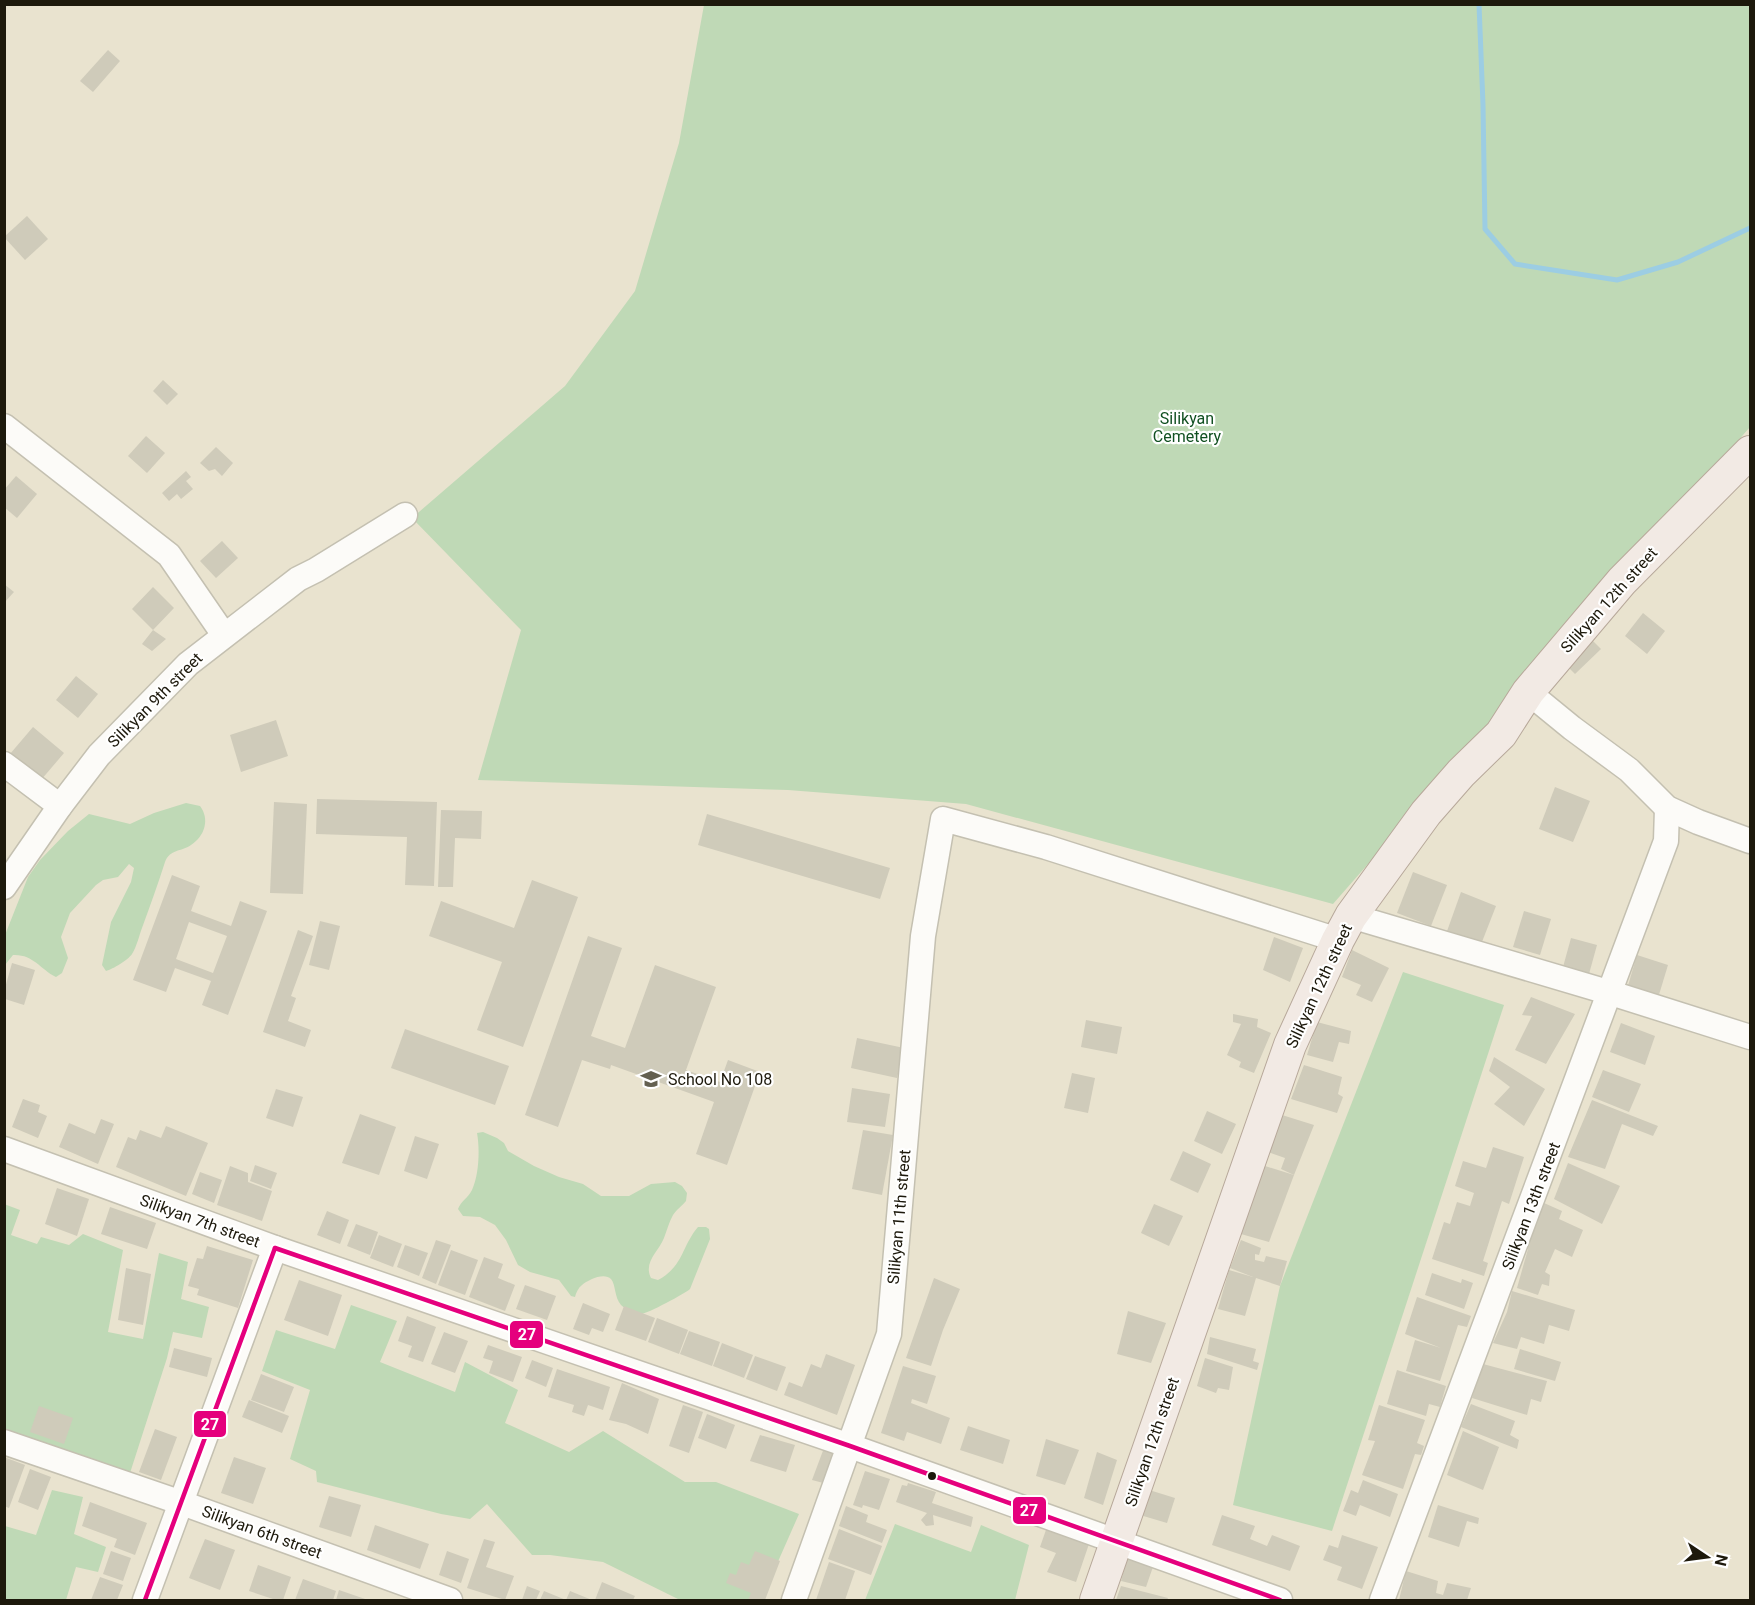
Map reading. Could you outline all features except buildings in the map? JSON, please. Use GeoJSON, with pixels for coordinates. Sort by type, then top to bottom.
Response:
{"type":"FeatureCollection","features":[{"type":"Feature","properties":{"kind":"main road","name":"Silikyan 12th street"},"geometry":{"type":"LineString","coordinates":[[1096,1600],[1290,1045],[1344,928],[1426,813],[1461,773],[1501,734],[1528,692],[1622,581],[1750,452]]}},
{"type":"Feature","properties":{"kind":"street"},"geometry":{"type":"LineString","coordinates":[[4,426],[169,555],[224,635]]}},
{"type":"Feature","properties":{"kind":"street","name":"Silikyan 9th street"},"geometry":{"type":"LineString","coordinates":[[4,887],[60,806],[99,755],[188,664],[298,579],[405,515]]}},
{"type":"Feature","properties":{"kind":"street"},"geometry":{"type":"LineString","coordinates":[[1528,692],[1629,770],[1667,808],[1750,841]]}},
{"type":"Feature","properties":{"kind":"street"},"geometry":{"type":"LineString","coordinates":[[4,764],[60,806]]}},
{"type":"Feature","properties":{"kind":"street","name":"Silikyan 13th street"},"geometry":{"type":"LineString","coordinates":[[1382,1600],[1666,841],[1667,808]]}},
{"type":"Feature","properties":{"kind":"street","name":"Silikyan 11th street"},"geometry":{"type":"LineString","coordinates":[[794,1600],[890,1334],[923,936],[943,819],[1344,928]]}},
{"type":"Feature","properties":{"kind":"street"},"geometry":{"type":"LineString","coordinates":[[1344,928],[1611,993],[1750,1037]]}},
{"type":"Feature","properties":{"kind":"street","name":"Silikyan 7th street"},"geometry":{"type":"LineString","coordinates":[[4,1149],[275,1248],[850,1446],[1280,1600]]}},
{"type":"Feature","properties":{"kind":"street"},"geometry":{"type":"LineString","coordinates":[[146,1600],[275,1248]]}},
{"type":"Feature","properties":{"kind":"street","name":"Silikyan 6th street"},"geometry":{"type":"LineString","coordinates":[[4,1442],[182,1503],[450,1600]]}},
{"type":"Feature","properties":{"kind":"green space","name":"Silikyan Cemetery"},"geometry":{"type":"Polygon","coordinates":[[[704,5],[1750,5],[1750,427],[1333,904],[966,804],[788,790],[478,780],[521,630],[412,518],[565,386],[635,291],[679,143],[704,5]]]}},
{"type":"Feature","properties":{"kind":"green space"},"geometry":{"type":"Polygon","coordinates":[[[186,803],[200,806],[203,811],[205,822],[203,832],[191,845],[167,858],[137,944],[127,959],[106,971],[102,965],[111,922],[131,882],[134,868],[129,864],[118,877],[103,880],[96,885],[70,913],[61,937],[68,958],[62,973],[56,977],[31,959],[20,955],[13,955],[5,965],[5,935],[28,877],[40,860],[68,831],[89,814],[130,824],[154,813],[186,803]]]}},
{"type":"Feature","properties":{"kind":"green space"},"geometry":{"type":"Polygon","coordinates":[[[1403,972],[1504,1005],[1332,1531],[1233,1505],[1280,1286],[1403,972]]]}},
{"type":"Feature","properties":{"kind":"green space"},"geometry":{"type":"Polygon","coordinates":[[[483,1132],[497,1138],[504,1143],[508,1151],[534,1166],[583,1184],[601,1196],[629,1196],[651,1184],[675,1182],[682,1186],[687,1193],[686,1201],[672,1218],[650,1262],[649,1272],[651,1278],[658,1280],[666,1275],[678,1262],[692,1234],[698,1227],[706,1227],[709,1229],[710,1239],[690,1289],[658,1307],[639,1314],[621,1305],[613,1282],[608,1277],[596,1278],[585,1283],[578,1289],[575,1297],[571,1296],[559,1280],[530,1272],[518,1265],[506,1240],[495,1225],[480,1217],[463,1216],[458,1209],[474,1184],[478,1162],[477,1133],[483,1132]]]}},
{"type":"Feature","properties":{"kind":"green space"},"geometry":{"type":"Polygon","coordinates":[[[4,1204],[20,1210],[11,1235],[37,1244],[41,1237],[69,1245],[83,1234],[123,1250],[108,1332],[143,1339],[159,1253],[188,1262],[181,1299],[209,1307],[202,1338],[173,1332],[167,1358],[130,1473],[5,1434],[4,1204]]]}},
{"type":"Feature","properties":{"kind":"green space"},"geometry":{"type":"Polygon","coordinates":[[[351,1305],[397,1321],[380,1362],[455,1392],[465,1362],[518,1390],[505,1423],[569,1452],[603,1431],[685,1482],[716,1482],[799,1514],[761,1600],[680,1600],[603,1562],[532,1555],[487,1504],[470,1519],[441,1514],[317,1482],[316,1471],[290,1459],[310,1390],[262,1371],[276,1330],[335,1349],[351,1305]]]}},
{"type":"Feature","properties":{"kind":"green space"},"geometry":{"type":"Polygon","coordinates":[[[52,1490],[83,1497],[74,1534],[106,1547],[98,1572],[76,1567],[66,1600],[5,1600],[5,1526],[36,1535],[52,1490]]]}},
{"type":"Feature","properties":{"kind":"green space"},"geometry":{"type":"Polygon","coordinates":[[[895,1524],[971,1552],[981,1525],[1029,1545],[1015,1600],[865,1600],[895,1524]]]}},
{"type":"Feature","properties":{"kind":"waterway"},"geometry":{"type":"LineString","coordinates":[[1479,4],[1485,229],[1515,264],[1617,280],[1678,262],[1750,228]]}},
{"type":"Feature","properties":{"kind":"transit line","name":"27"},"geometry":{"type":"LineString","coordinates":[[275,1248],[850,1446],[1280,1600]]}},
{"type":"Feature","properties":{"kind":"transit line","name":"27"},"geometry":{"type":"LineString","coordinates":[[145,1600],[275,1248]]}},
{"type":"Feature","properties":{"kind":"place","name":"School No 108"},"geometry":{"type":"Point","coordinates":[651,1079]}}]}
